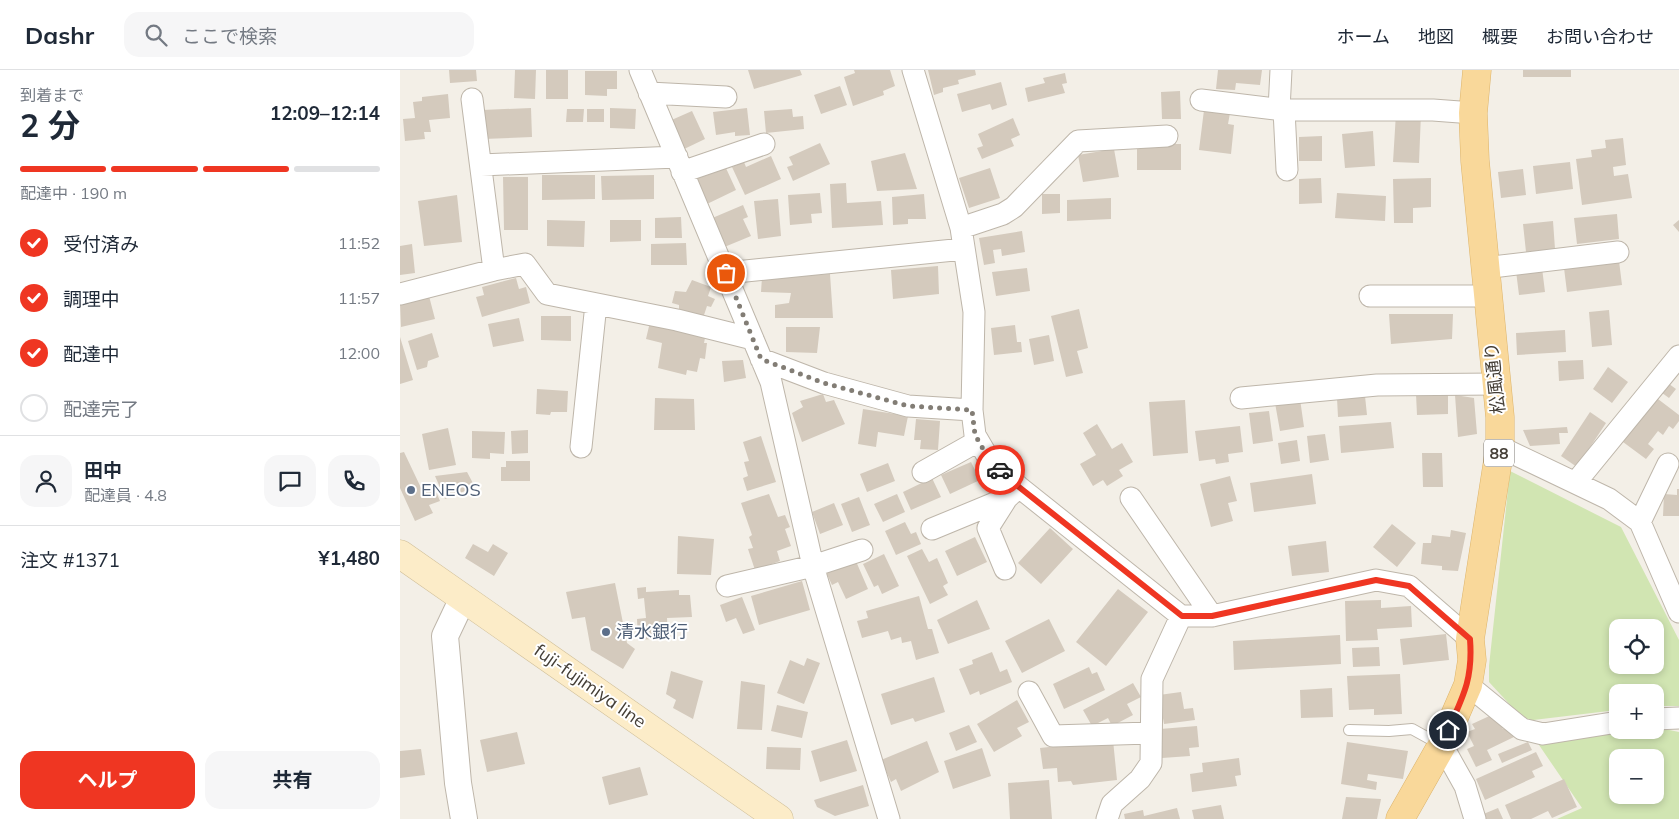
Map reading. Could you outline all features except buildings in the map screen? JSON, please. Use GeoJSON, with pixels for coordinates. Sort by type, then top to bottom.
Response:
{"type":"FeatureCollection","features":[{"type":"Feature","properties":{"kind":"main road","name":"松風通り"},"geometry":{"type":"LineString","coordinates":[[1400,819],[1442,745],[1468,684],[1472,660],[1470,639],[1500,447],[1500,417],[1474,162],[1473,114],[1477,70]]}},
{"type":"Feature","properties":{"kind":"main road","name":"fuji-fujimiya line"},"geometry":{"type":"LineString","coordinates":[[400,554],[779,819]]}},
{"type":"Feature","properties":{"kind":"street"},"geometry":{"type":"LineString","coordinates":[[640,70],[771,382],[813,566],[889,819]]}},
{"type":"Feature","properties":{"kind":"street"},"geometry":{"type":"LineString","coordinates":[[913,70],[962,238],[974,312],[972,410],[975,435],[1013,493],[1182,616],[1212,616],[1376,580],[1409,586],[1470,639]]}},
{"type":"Feature","properties":{"kind":"street"},"geometry":{"type":"LineString","coordinates":[[1281,70],[1287,170]]}},
{"type":"Feature","properties":{"kind":"street"},"geometry":{"type":"LineString","coordinates":[[649,92],[726,98]]}},
{"type":"Feature","properties":{"kind":"street"},"geometry":{"type":"LineString","coordinates":[[472,99],[494,270]]}},
{"type":"Feature","properties":{"kind":"street"},"geometry":{"type":"LineString","coordinates":[[1202,100],[1282,110],[1433,110],[1473,114]]}},
{"type":"Feature","properties":{"kind":"street"},"geometry":{"type":"LineString","coordinates":[[726,273],[962,238],[1014,207],[1078,141],[1167,136]]}},
{"type":"Feature","properties":{"kind":"street"},"geometry":{"type":"LineString","coordinates":[[481,165],[679,165],[764,144]]}},
{"type":"Feature","properties":{"kind":"street"},"geometry":{"type":"LineString","coordinates":[[1484,268],[1618,252]]}},
{"type":"Feature","properties":{"kind":"street"},"geometry":{"type":"LineString","coordinates":[[400,294],[525,264],[547,294],[677,320],[753,339]]}},
{"type":"Feature","properties":{"kind":"street"},"geometry":{"type":"LineString","coordinates":[[1370,296],[1487,296]]}},
{"type":"Feature","properties":{"kind":"street"},"geometry":{"type":"LineString","coordinates":[[582,447],[596,304]]}},
{"type":"Feature","properties":{"kind":"street"},"geometry":{"type":"LineString","coordinates":[[1576,482],[1679,356]]}},
{"type":"Feature","properties":{"kind":"street"},"geometry":{"type":"LineString","coordinates":[[761,359],[824,383],[908,406],[972,410]]}},
{"type":"Feature","properties":{"kind":"street"},"geometry":{"type":"LineString","coordinates":[[1241,398],[1377,384],[1496,384]]}},
{"type":"Feature","properties":{"kind":"street"},"geometry":{"type":"LineString","coordinates":[[923,472],[978,441]]}},
{"type":"Feature","properties":{"kind":"street"},"geometry":{"type":"LineString","coordinates":[[1500,447],[1609,499],[1640,522],[1679,612]]}},
{"type":"Feature","properties":{"kind":"street"},"geometry":{"type":"LineString","coordinates":[[1640,522],[1668,464]]}},
{"type":"Feature","properties":{"kind":"street"},"geometry":{"type":"LineString","coordinates":[[932,529],[1013,493]]}},
{"type":"Feature","properties":{"kind":"street"},"geometry":{"type":"LineString","coordinates":[[1005,570],[988,528],[1013,493]]}},
{"type":"Feature","properties":{"kind":"street"},"geometry":{"type":"LineString","coordinates":[[1131,498],[1212,616]]}},
{"type":"Feature","properties":{"kind":"street"},"geometry":{"type":"LineString","coordinates":[[727,586],[813,566],[862,550]]}},
{"type":"Feature","properties":{"kind":"street"},"geometry":{"type":"LineString","coordinates":[[463,598],[445,636],[458,783],[464,819]]}},
{"type":"Feature","properties":{"kind":"street"},"geometry":{"type":"LineString","coordinates":[[1107,819],[1112,804],[1140,779],[1151,763],[1152,679],[1182,616]]}},
{"type":"Feature","properties":{"kind":"street"},"geometry":{"type":"LineString","coordinates":[[1468,684],[1522,729],[1543,734],[1609,723]]}},
{"type":"Feature","properties":{"kind":"street"},"geometry":{"type":"LineString","coordinates":[[1028,692],[1053,736],[1150,733]]}},
{"type":"Feature","properties":{"kind":"street"},"geometry":{"type":"LineString","coordinates":[[1664,719],[1679,718]]}},
{"type":"Feature","properties":{"kind":"street"},"geometry":{"type":"LineString","coordinates":[[1442,745],[1464,786],[1475,819]]}},
{"type":"Feature","properties":{"kind":"lane"},"geometry":{"type":"LineString","coordinates":[[1349,730],[1389,731],[1412,728],[1442,745]]}},
{"type":"Feature","properties":{"kind":"green space"},"geometry":{"type":"Polygon","coordinates":[[[1510,471],[1621,527],[1679,640],[1679,706],[1664,706],[1664,684],[1609,684],[1609,711],[1525,721],[1489,682],[1489,666],[1510,471]]]}},
{"type":"Feature","properties":{"kind":"green space"},"geometry":{"type":"Polygon","coordinates":[[[1664,729],[1679,732],[1679,819],[1557,819],[1582,808],[1539,745],[1609,733],[1609,739],[1664,739],[1664,729]]]}},
{"type":"Feature","properties":{"kind":"way so far"},"geometry":{"type":"LineString","coordinates":[[726,273],[761,359],[824,383],[908,406],[972,410],[975,435],[989,459],[1000,470]]}},
{"type":"Feature","properties":{"kind":"place","name":"ENEOS"},"geometry":{"type":"Point","coordinates":[411,490]}},
{"type":"Feature","properties":{"kind":"place","name":"清水銀行"},"geometry":{"type":"Point","coordinates":[606,632]}},
{"type":"Feature","properties":{"kind":"route"},"geometry":{"type":"LineString","coordinates":[[1000,470],[1182,616],[1212,616],[1376,580],[1409,586],[1470,639],[1472,660],[1468,684],[1448,730]]}}]}
